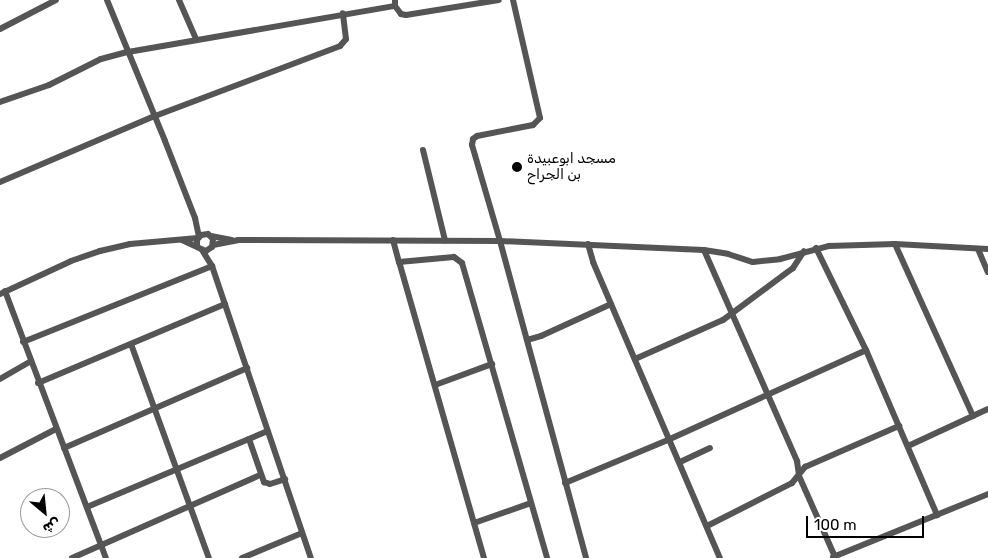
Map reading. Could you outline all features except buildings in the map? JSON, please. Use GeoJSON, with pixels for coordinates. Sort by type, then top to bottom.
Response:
{"type":"FeatureCollection","features":[{"type":"Feature","properties":{"kind":"street"},"geometry":{"type":"LineString","coordinates":[[0,29],[56,0]]}},
{"type":"Feature","properties":{"kind":"street"},"geometry":{"type":"LineString","coordinates":[[107,0],[195,218],[200,248],[212,266],[311,558]]}},
{"type":"Feature","properties":{"kind":"street"},"geometry":{"type":"LineString","coordinates":[[179,0],[196,39]]}},
{"type":"Feature","properties":{"kind":"street"},"geometry":{"type":"LineString","coordinates":[[0,102],[49,85],[101,59],[128,52],[395,3],[401,14],[406,15],[499,0]]}},
{"type":"Feature","properties":{"kind":"street"},"geometry":{"type":"LineString","coordinates":[[513,0],[540,118],[533,125],[477,136],[472,143],[586,558]]}},
{"type":"Feature","properties":{"kind":"street"},"geometry":{"type":"LineString","coordinates":[[0,182],[155,116],[340,46],[346,39],[343,13]]}},
{"type":"Feature","properties":{"kind":"street"},"geometry":{"type":"LineString","coordinates":[[423,150],[445,240]]}},
{"type":"Feature","properties":{"kind":"street"},"geometry":{"type":"LineString","coordinates":[[195,218],[209,235],[212,246],[212,266]]}},
{"type":"Feature","properties":{"kind":"street"},"geometry":{"type":"LineString","coordinates":[[106,558],[2,292],[70,261],[130,244],[209,235],[238,240],[445,240],[588,244],[704,250],[720,252],[753,262],[780,259],[816,248],[894,244],[988,249]]}},
{"type":"Feature","properties":{"kind":"street"},"geometry":{"type":"LineString","coordinates":[[181,239],[200,248],[238,240]]}},
{"type":"Feature","properties":{"kind":"street"},"geometry":{"type":"LineString","coordinates":[[393,240],[484,558]]}},
{"type":"Feature","properties":{"kind":"street"},"geometry":{"type":"LineString","coordinates":[[588,244],[611,304],[720,558]]}},
{"type":"Feature","properties":{"kind":"street"},"geometry":{"type":"LineString","coordinates":[[894,244],[972,416]]}},
{"type":"Feature","properties":{"kind":"street"},"geometry":{"type":"LineString","coordinates":[[816,248],[866,350],[937,515]]}},
{"type":"Feature","properties":{"kind":"street"},"geometry":{"type":"LineString","coordinates":[[978,249],[988,272]]}},
{"type":"Feature","properties":{"kind":"street"},"geometry":{"type":"LineString","coordinates":[[704,250],[797,462],[799,476],[834,557],[988,494]]}},
{"type":"Feature","properties":{"kind":"street"},"geometry":{"type":"LineString","coordinates":[[635,359],[706,329],[732,314],[793,268],[804,251]]}},
{"type":"Feature","properties":{"kind":"street"},"geometry":{"type":"LineString","coordinates":[[399,262],[454,257],[460,260],[492,364],[547,558]]}},
{"type":"Feature","properties":{"kind":"street"},"geometry":{"type":"LineString","coordinates":[[23,342],[212,266]]}},
{"type":"Feature","properties":{"kind":"street"},"geometry":{"type":"LineString","coordinates":[[38,383],[225,304]]}},
{"type":"Feature","properties":{"kind":"street"},"geometry":{"type":"LineString","coordinates":[[527,340],[542,336],[611,304]]}},
{"type":"Feature","properties":{"kind":"street"},"geometry":{"type":"LineString","coordinates":[[131,344],[209,558]]}},
{"type":"Feature","properties":{"kind":"street"},"geometry":{"type":"LineString","coordinates":[[565,483],[670,439],[866,350]]}},
{"type":"Feature","properties":{"kind":"street"},"geometry":{"type":"LineString","coordinates":[[0,379],[30,362]]}},
{"type":"Feature","properties":{"kind":"street"},"geometry":{"type":"LineString","coordinates":[[435,385],[492,364]]}},
{"type":"Feature","properties":{"kind":"street"},"geometry":{"type":"LineString","coordinates":[[64,448],[247,368]]}},
{"type":"Feature","properties":{"kind":"street"},"geometry":{"type":"LineString","coordinates":[[908,446],[988,409]]}},
{"type":"Feature","properties":{"kind":"street"},"geometry":{"type":"LineString","coordinates":[[707,526],[792,483],[806,467],[899,426]]}},
{"type":"Feature","properties":{"kind":"street"},"geometry":{"type":"LineString","coordinates":[[0,458],[56,429]]}},
{"type":"Feature","properties":{"kind":"street"},"geometry":{"type":"LineString","coordinates":[[87,507],[268,431]]}},
{"type":"Feature","properties":{"kind":"street"},"geometry":{"type":"LineString","coordinates":[[249,439],[264,482],[268,484],[284,479]]}},
{"type":"Feature","properties":{"kind":"street"},"geometry":{"type":"LineString","coordinates":[[680,462],[710,448]]}},
{"type":"Feature","properties":{"kind":"street"},"geometry":{"type":"LineString","coordinates":[[72,558],[260,474]]}},
{"type":"Feature","properties":{"kind":"street"},"geometry":{"type":"LineString","coordinates":[[474,522],[531,503]]}},
{"type":"Feature","properties":{"kind":"street"},"geometry":{"type":"LineString","coordinates":[[242,558],[302,533]]}},
{"type":"Feature","properties":{"kind":"place","name":"مسجد ابوعبيدة بن الجراح"},"geometry":{"type":"Point","coordinates":[517,167]}}]}
